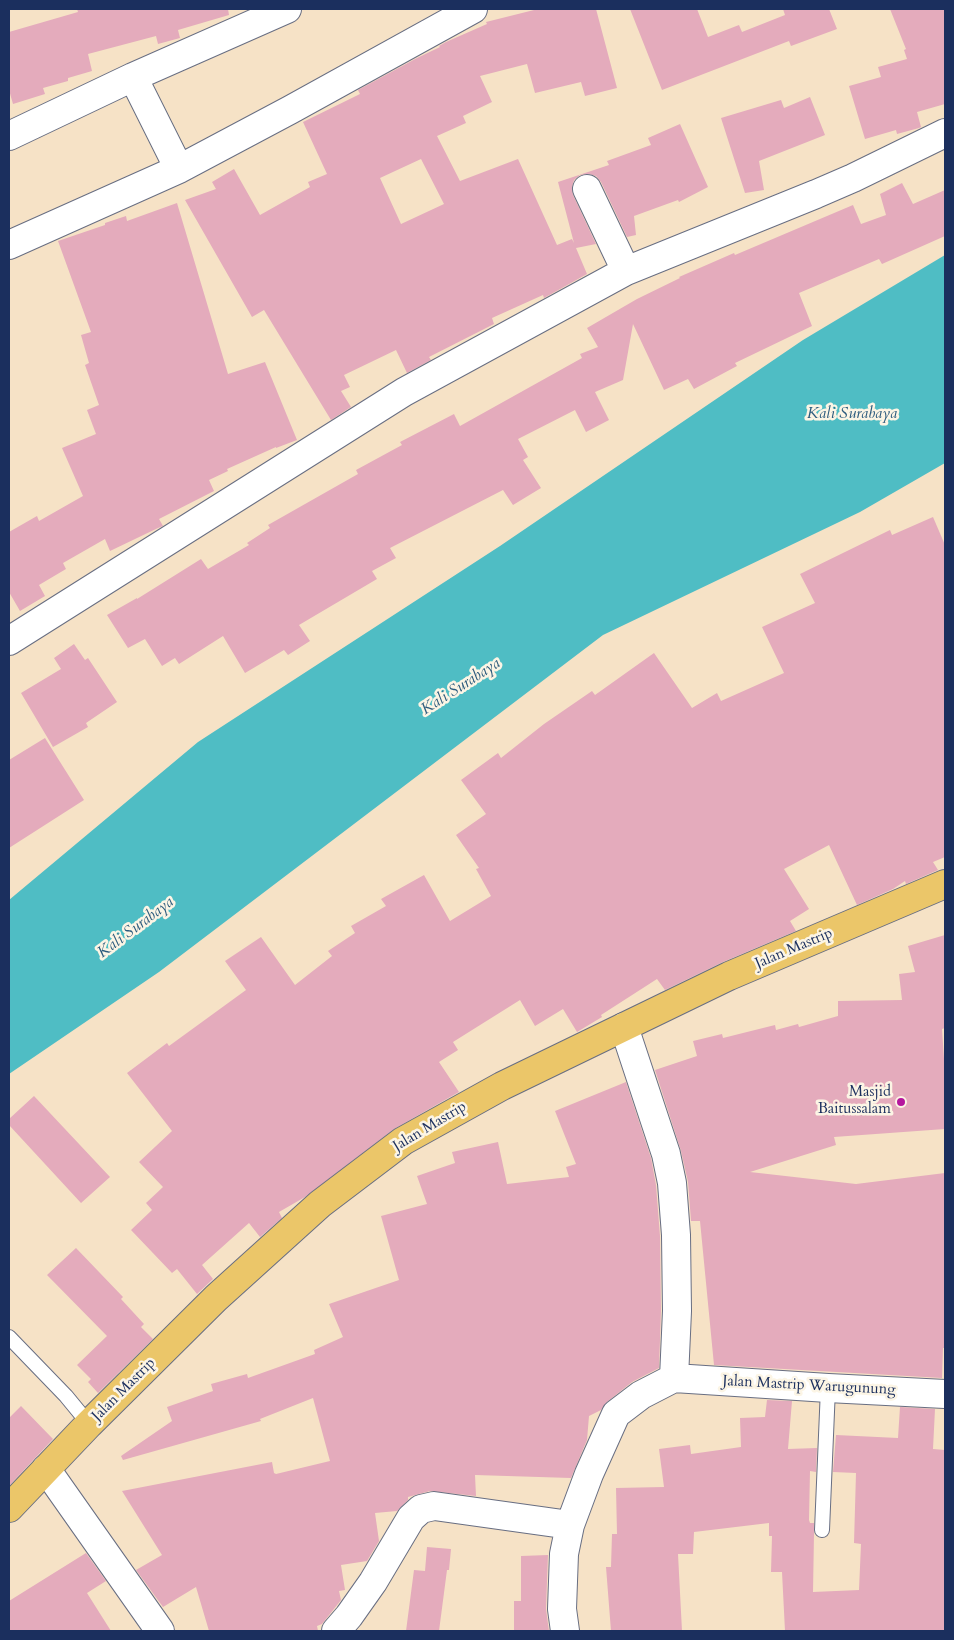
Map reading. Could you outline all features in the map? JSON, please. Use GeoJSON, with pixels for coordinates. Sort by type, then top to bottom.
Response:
{"type":"FeatureCollection","features":[{"type":"Feature","properties":{"kind":"main road","name":"Jalan Mastrip"},"geometry":{"type":"LineString","coordinates":[[9,1508],[89,1424],[216,1298],[320,1204],[403,1141],[502,1086],[730,976],[945,884]]}},
{"type":"Feature","properties":{"kind":"street"},"geometry":{"type":"LineString","coordinates":[[9,136],[134,77],[287,9]]}},
{"type":"Feature","properties":{"kind":"street"},"geometry":{"type":"LineString","coordinates":[[9,245],[179,169],[299,106],[473,9]]}},
{"type":"Feature","properties":{"kind":"street"},"geometry":{"type":"LineString","coordinates":[[134,77],[179,169]]}},
{"type":"Feature","properties":{"kind":"street"},"geometry":{"type":"LineString","coordinates":[[9,641],[404,392],[626,270],[825,190],[945,133]]}},
{"type":"Feature","properties":{"kind":"street"},"geometry":{"type":"LineString","coordinates":[[587,189],[626,270]]}},
{"type":"Feature","properties":{"kind":"street"},"geometry":{"type":"LineString","coordinates":[[624,1027],[666,1154],[672,1183],[676,1244],[674,1378]]}},
{"type":"Feature","properties":{"kind":"street","name":"Jalan Mastrip Warugunung"},"geometry":{"type":"LineString","coordinates":[[565,1631],[562,1609],[564,1554],[570,1525],[589,1474],[616,1414],[641,1394],[674,1378],[945,1394]]}},
{"type":"Feature","properties":{"kind":"street"},"geometry":{"type":"LineString","coordinates":[[46,1469],[160,1631]]}},
{"type":"Feature","properties":{"kind":"street"},"geometry":{"type":"LineString","coordinates":[[336,1631],[373,1582],[411,1518],[421,1509],[434,1506],[570,1525]]}},
{"type":"Feature","properties":{"kind":"lane"},"geometry":{"type":"LineString","coordinates":[[9,1338],[66,1396],[89,1424]]}},
{"type":"Feature","properties":{"kind":"lane"},"geometry":{"type":"LineString","coordinates":[[822,1530],[828,1388]]}},
{"type":"Feature","properties":{"kind":"water","name":"Kali Surabaya"},"geometry":{"type":"Polygon","coordinates":[[[945,255],[945,463],[860,512],[603,635],[159,972],[9,1074],[9,900],[198,742],[500,546],[803,340],[945,255]]]}},
{"type":"Feature","properties":{"kind":"building"},"geometry":{"type":"Polygon","coordinates":[[[77,9],[228,9],[229,15],[178,30],[180,38],[158,44],[156,36],[88,54],[92,71],[68,78],[68,81],[43,88],[45,94],[13,104],[9,90],[9,32],[78,12],[77,9]]]}},
{"type":"Feature","properties":{"kind":"building"},"geometry":{"type":"Polygon","coordinates":[[[538,9],[596,9],[617,88],[585,96],[581,82],[535,93],[527,64],[480,76],[492,102],[463,116],[466,123],[437,136],[460,181],[518,159],[557,245],[572,239],[574,243],[558,182],[609,165],[607,161],[651,145],[648,138],[680,124],[708,187],[679,202],[678,200],[634,216],[636,235],[627,237],[601,182],[596,176],[589,174],[580,175],[574,180],[572,187],[573,195],[596,244],[576,248],[587,274],[544,298],[543,295],[492,318],[494,324],[429,357],[431,360],[407,373],[396,350],[344,375],[350,387],[341,391],[351,407],[331,420],[264,310],[252,317],[185,200],[216,189],[212,182],[234,169],[260,215],[310,187],[308,182],[327,174],[303,122],[360,94],[358,90],[440,47],[446,42],[487,24],[486,22],[538,9]],[[421,159],[380,178],[401,224],[444,204],[421,159]]]}},
{"type":"Feature","properties":{"kind":"building"},"geometry":{"type":"Polygon","coordinates":[[[630,9],[697,9],[708,37],[739,25],[742,32],[785,15],[783,9],[829,9],[837,29],[791,46],[789,41],[662,90],[630,9]]]}},
{"type":"Feature","properties":{"kind":"building"},"geometry":{"type":"Polygon","coordinates":[[[890,9],[945,9],[945,104],[917,112],[921,127],[919,128],[897,134],[896,130],[865,139],[849,86],[881,77],[878,67],[907,59],[904,50],[906,49],[890,9]]]}},
{"type":"Feature","properties":{"kind":"building"},"geometry":{"type":"Polygon","coordinates":[[[810,97],[825,135],[759,161],[764,190],[745,193],[721,118],[781,100],[784,108],[810,97]]]}},
{"type":"Feature","properties":{"kind":"building"},"geometry":{"type":"Polygon","coordinates":[[[902,183],[913,204],[945,190],[945,236],[882,264],[879,259],[799,293],[812,326],[735,363],[737,366],[694,389],[688,379],[664,390],[633,324],[623,380],[595,392],[609,420],[586,432],[575,410],[518,439],[528,457],[523,460],[541,488],[513,505],[503,490],[390,548],[396,558],[372,571],[377,579],[299,625],[310,641],[288,655],[284,650],[245,673],[223,636],[179,664],[175,658],[162,666],[145,639],[128,648],[107,615],[137,599],[201,559],[208,569],[249,545],[247,543],[270,528],[268,525],[358,474],[356,470],[402,445],[400,442],[454,414],[460,426],[582,358],[580,354],[598,347],[587,328],[637,299],[679,277],[734,253],[735,255],[853,205],[861,224],[886,215],[880,194],[902,183]]]}},
{"type":"Feature","properties":{"kind":"building"},"geometry":{"type":"Polygon","coordinates":[[[177,203],[228,374],[265,362],[297,440],[276,447],[227,469],[228,471],[209,480],[214,491],[159,519],[163,526],[110,551],[105,539],[63,563],[66,569],[39,585],[45,596],[20,611],[9,592],[9,532],[37,516],[39,521],[83,496],[62,448],[96,434],[87,410],[99,405],[85,365],[89,363],[81,335],[91,332],[58,241],[126,216],[127,221],[177,203]]]}},
{"type":"Feature","properties":{"kind":"building"},"geometry":{"type":"Polygon","coordinates":[[[933,517],[945,545],[945,857],[933,862],[938,870],[906,884],[905,881],[893,889],[857,905],[829,845],[784,869],[809,909],[790,921],[796,931],[723,962],[665,990],[657,979],[577,1032],[563,1009],[535,1026],[520,1000],[453,1042],[458,1050],[439,1062],[459,1092],[394,1129],[305,1197],[279,1212],[282,1218],[260,1237],[249,1223],[202,1265],[213,1279],[197,1294],[177,1269],[172,1273],[131,1230],[152,1210],[146,1203],[163,1187],[139,1162],[172,1131],[127,1073],[167,1043],[169,1046],[246,990],[225,961],[261,937],[295,985],[332,956],[328,951],[355,933],[351,926],[386,906],[381,899],[424,875],[450,921],[491,896],[476,869],[479,868],[456,835],[486,814],[461,780],[498,753],[501,758],[544,724],[592,691],[595,695],[654,653],[692,708],[717,693],[721,701],[784,673],[762,627],[815,603],[800,574],[890,530],[892,535],[933,517]]]}},
{"type":"Feature","properties":{"kind":"building"},"geometry":{"type":"Polygon","coordinates":[[[74,644],[85,660],[88,658],[117,702],[86,723],[88,727],[53,747],[21,693],[61,669],[54,658],[74,644]]]}},
{"type":"Feature","properties":{"kind":"building"},"geometry":{"type":"Polygon","coordinates":[[[45,738],[84,800],[9,848],[9,760],[45,738]]]}},
{"type":"Feature","properties":{"kind":"building"},"geometry":{"type":"Polygon","coordinates":[[[945,935],[945,1028],[942,1029],[945,1074],[945,1129],[834,1137],[836,1145],[750,1172],[856,1184],[945,1173],[945,1348],[943,1348],[942,1378],[714,1365],[700,1221],[691,1221],[688,1182],[681,1151],[655,1070],[697,1056],[693,1041],[722,1034],[723,1038],[775,1025],[776,1030],[798,1024],[799,1027],[838,1016],[838,1001],[902,1000],[899,974],[915,972],[908,946],[945,935]]]}},
{"type":"Feature","properties":{"kind":"building"},"geometry":{"type":"Polygon","coordinates":[[[626,1082],[651,1158],[656,1185],[660,1236],[661,1311],[659,1368],[632,1382],[607,1402],[601,1410],[589,1416],[587,1440],[571,1478],[475,1475],[476,1496],[430,1491],[408,1497],[408,1500],[397,1511],[375,1513],[379,1541],[367,1561],[341,1565],[345,1590],[339,1591],[341,1600],[322,1624],[317,1626],[318,1631],[209,1631],[196,1587],[163,1607],[136,1570],[162,1555],[122,1491],[272,1462],[274,1473],[276,1474],[330,1461],[313,1398],[260,1419],[261,1421],[123,1460],[121,1456],[172,1421],[167,1407],[213,1391],[211,1384],[247,1374],[248,1378],[315,1354],[314,1350],[343,1337],[329,1304],[399,1280],[381,1216],[427,1204],[417,1176],[455,1163],[452,1152],[498,1142],[507,1184],[569,1177],[566,1167],[576,1164],[555,1111],[626,1082]]]}},
{"type":"Feature","properties":{"kind":"building"},"geometry":{"type":"Polygon","coordinates":[[[34,1096],[110,1177],[81,1203],[9,1125],[9,1119],[34,1096]]]}},
{"type":"Feature","properties":{"kind":"building"},"geometry":{"type":"Polygon","coordinates":[[[76,1248],[123,1297],[121,1299],[144,1324],[141,1327],[153,1339],[98,1393],[88,1382],[91,1379],[77,1365],[107,1336],[47,1275],[76,1248]]]}},
{"type":"Feature","properties":{"kind":"building"},"geometry":{"type":"Polygon","coordinates":[[[767,1400],[792,1401],[788,1449],[817,1448],[816,1472],[810,1471],[809,1520],[810,1523],[814,1523],[813,1592],[859,1590],[861,1544],[854,1543],[856,1473],[833,1472],[836,1435],[898,1438],[900,1407],[935,1409],[933,1449],[945,1450],[945,1631],[785,1631],[782,1572],[771,1572],[772,1536],[769,1536],[769,1523],[694,1532],[693,1554],[678,1554],[682,1631],[611,1631],[606,1567],[611,1567],[612,1534],[617,1534],[616,1488],[664,1487],[659,1449],[690,1445],[691,1454],[741,1447],[740,1418],[765,1417],[767,1400]]]}},
{"type":"Feature","properties":{"kind":"building"},"geometry":{"type":"Polygon","coordinates":[[[21,1406],[53,1439],[9,1486],[9,1418],[21,1406]]]}},
{"type":"Feature","properties":{"kind":"building"},"geometry":{"type":"Polygon","coordinates":[[[427,1547],[451,1549],[439,1631],[406,1631],[414,1570],[425,1571],[427,1547]]]}},
{"type":"Feature","properties":{"kind":"building"},"geometry":{"type":"Polygon","coordinates":[[[86,1553],[106,1581],[87,1593],[111,1631],[9,1631],[9,1601],[86,1553]]]}},
{"type":"Feature","properties":{"kind":"building"},"geometry":{"type":"Polygon","coordinates":[[[548,1555],[546,1609],[549,1631],[514,1631],[514,1601],[521,1601],[521,1556],[548,1555]]]}},
{"type":"Feature","properties":{"kind":"place","name":"Masjid Baitussalam"},"geometry":{"type":"Point","coordinates":[901,1102]}}]}
